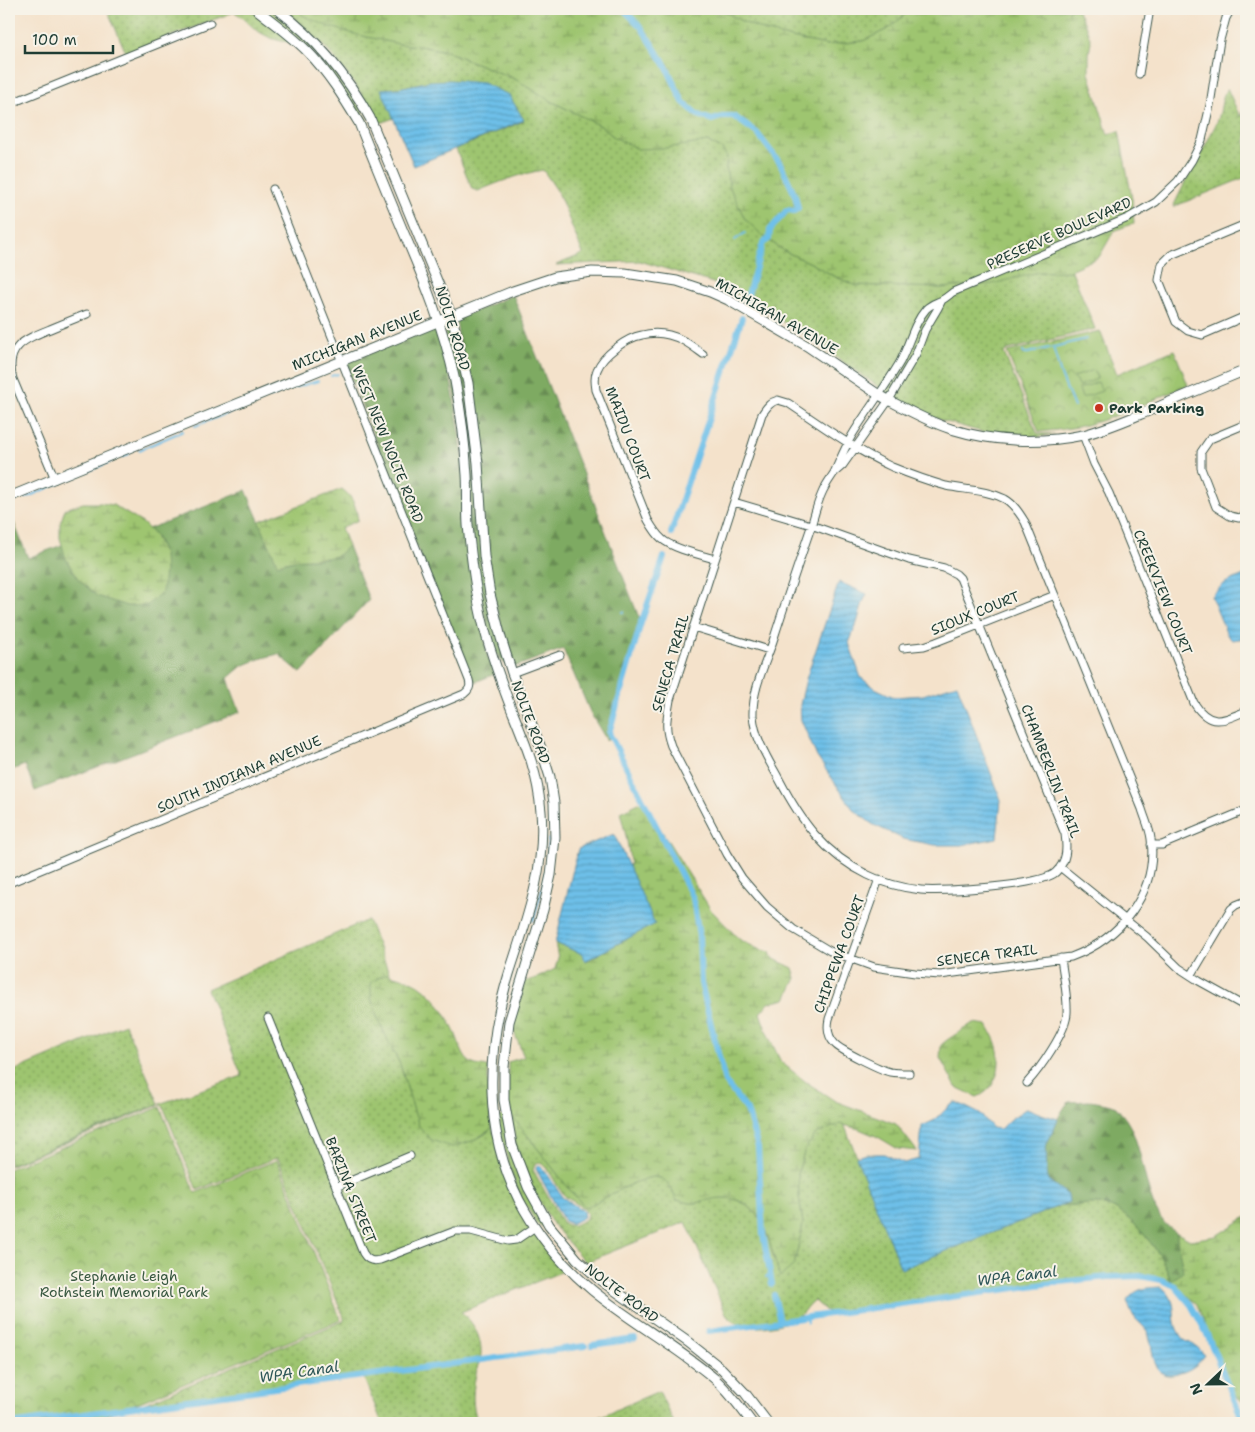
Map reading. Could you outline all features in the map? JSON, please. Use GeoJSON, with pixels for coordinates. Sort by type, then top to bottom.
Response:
{"type":"FeatureCollection","features":[{"type":"Feature","properties":{"kind":"street","name":"NOLTE ROAD"},"geometry":{"type":"LineString","coordinates":[[256,9],[307,51],[346,101],[359,124],[423,277],[439,322],[454,380],[464,434],[468,523],[482,618],[492,655],[529,751],[537,778],[542,815],[541,859],[534,895],[496,1020],[492,1060],[492,1100],[498,1138],[507,1170],[518,1198],[535,1227],[562,1262],[591,1289],[684,1355],[716,1381],[735,1400],[752,1423]]}},
{"type":"Feature","properties":{"kind":"street","name":"NOLTE ROAD"},"geometry":{"type":"LineString","coordinates":[[276,9],[314,40],[338,67],[358,96],[370,118],[452,317],[468,382],[478,463],[484,556],[490,594],[512,673],[550,777],[554,803],[555,838],[551,875],[543,910],[509,1022],[504,1067],[504,1100],[512,1145],[528,1187],[549,1225],[568,1248],[600,1280],[681,1337],[722,1369],[745,1393],[768,1423]]}},
{"type":"Feature","properties":{"kind":"street"},"geometry":{"type":"LineString","coordinates":[[1139,74],[1150,9]]}},
{"type":"Feature","properties":{"kind":"street","name":"PRESERVE BOULEVARD"},"geometry":{"type":"LineString","coordinates":[[833,474],[848,443],[908,348],[917,323],[932,304],[953,292],[1128,218],[1156,202],[1178,181],[1202,140],[1210,105],[1220,40],[1230,9]]}},
{"type":"Feature","properties":{"kind":"street"},"geometry":{"type":"LineString","coordinates":[[9,104],[210,22]]}},
{"type":"Feature","properties":{"kind":"street","name":"WEST NEW NOLTE ROAD"},"geometry":{"type":"LineString","coordinates":[[273,189],[469,680]]}},
{"type":"Feature","properties":{"kind":"street"},"geometry":{"type":"LineString","coordinates":[[1246,224],[1171,255],[1162,264],[1159,280],[1176,322],[1188,331],[1202,335],[1246,316]]}},
{"type":"Feature","properties":{"kind":"street","name":"MICHIGAN AVENUE"},"geometry":{"type":"LineString","coordinates":[[9,497],[513,291],[555,277],[592,272],[625,273],[663,278],[691,285],[728,300],[807,346],[878,395],[930,421],[973,435],[1012,440],[1058,439],[1083,435],[1110,427],[1246,370]]}},
{"type":"Feature","properties":{"kind":"street","name":"PRESERVE BOULEVARD"},"geometry":{"type":"LineString","coordinates":[[833,474],[842,466],[889,400],[916,354],[924,330],[942,300]]}},
{"type":"Feature","properties":{"kind":"street"},"geometry":{"type":"LineString","coordinates":[[55,479],[13,379],[11,363],[16,349],[26,339],[86,314]]}},
{"type":"Feature","properties":{"kind":"street","name":"MAIDU COURT"},"geometry":{"type":"LineString","coordinates":[[703,354],[682,339],[668,335],[642,335],[630,339],[610,353],[601,362],[596,371],[595,379],[596,390],[654,531],[669,544],[715,559]]}},
{"type":"Feature","properties":{"kind":"street","name":"SENECA TRAIL"},"geometry":{"type":"LineString","coordinates":[[778,400],[788,403],[855,448],[891,466],[945,485],[997,496],[1007,500],[1015,508],[1026,522],[1142,809],[1151,838],[1152,859],[1149,878],[1143,895],[1126,919],[1111,934],[1085,952],[1071,957],[940,975],[915,974],[874,967],[830,951],[793,929],[767,907],[742,878],[727,854],[671,746],[667,736],[666,725],[670,700],[734,502],[762,414],[767,406],[773,401],[778,400]]}},
{"type":"Feature","properties":{"kind":"street"},"geometry":{"type":"LineString","coordinates":[[1246,424],[1210,439],[1202,452],[1201,468],[1216,507],[1230,516],[1239,518],[1246,515]]}},
{"type":"Feature","properties":{"kind":"street","name":"CREEKVIEW COURT"},"geometry":{"type":"LineString","coordinates":[[1083,435],[1094,464],[1109,493],[1194,703],[1207,718],[1215,721],[1226,720],[1246,711]]}},
{"type":"Feature","properties":{"kind":"street"},"geometry":{"type":"LineString","coordinates":[[833,474],[822,492],[754,695],[754,729],[794,808],[810,830],[826,847],[867,875],[896,886],[920,890],[976,889],[1042,880],[1056,872],[1060,867],[1126,919],[1179,968],[1246,1007]]}},
{"type":"Feature","properties":{"kind":"street","name":"CHAMBERLIN TRAIL"},"geometry":{"type":"LineString","coordinates":[[734,502],[812,525],[909,560],[944,568],[956,574],[964,584],[1065,834],[1067,850],[1060,867]]}},
{"type":"Feature","properties":{"kind":"street","name":"SIOUX COURT"},"geometry":{"type":"LineString","coordinates":[[903,648],[924,646],[1055,595]]}},
{"type":"Feature","properties":{"kind":"street"},"geometry":{"type":"LineString","coordinates":[[693,627],[769,650]]}},
{"type":"Feature","properties":{"kind":"street"},"geometry":{"type":"LineString","coordinates":[[492,655],[512,673],[560,655]]}},
{"type":"Feature","properties":{"kind":"street","name":"SOUTH INDIANA AVENUE"},"geometry":{"type":"LineString","coordinates":[[9,883],[464,694],[471,684],[469,680]]}},
{"type":"Feature","properties":{"kind":"street"},"geometry":{"type":"LineString","coordinates":[[1151,845],[1162,845],[1246,810]]}},
{"type":"Feature","properties":{"kind":"street","name":"CHIPPEWA COURT"},"geometry":{"type":"LineString","coordinates":[[880,879],[827,1027],[829,1036],[835,1045],[842,1050],[890,1072],[910,1073]]}},
{"type":"Feature","properties":{"kind":"street"},"geometry":{"type":"LineString","coordinates":[[1191,976],[1231,909],[1246,901]]}},
{"type":"Feature","properties":{"kind":"street"},"geometry":{"type":"LineString","coordinates":[[1026,1083],[1037,1072],[1065,1026],[1068,1013],[1061,958]]}},
{"type":"Feature","properties":{"kind":"street","name":"BARINA STREET"},"geometry":{"type":"LineString","coordinates":[[268,1018],[363,1253],[369,1260],[380,1260],[455,1231],[471,1231],[508,1242],[516,1240],[535,1227]]}},
{"type":"Feature","properties":{"kind":"street"},"geometry":{"type":"LineString","coordinates":[[336,1186],[410,1156]]}},
{"type":"Feature","properties":{"kind":"street"},"geometry":{"type":"LineString","coordinates":[[535,1227],[547,1232],[578,1266],[586,1266]]}},
{"type":"Feature","properties":{"kind":"street"},"geometry":{"type":"LineString","coordinates":[[663,1341],[681,1337]]}},
{"type":"Feature","properties":{"kind":"street"},"geometry":{"type":"LineString","coordinates":[[684,1355],[703,1354]]}},
{"type":"Feature","properties":{"kind":"green space"},"geometry":{"type":"Polygon","coordinates":[[[107,9],[250,9],[292,42],[277,40],[263,34],[234,12],[126,53],[107,9]]]}},
{"type":"Feature","properties":{"kind":"green space"},"geometry":{"type":"Polygon","coordinates":[[[261,9],[271,9],[311,42],[355,97],[369,125],[363,125],[318,56],[261,9]]]}},
{"type":"Feature","properties":{"kind":"green space"},"geometry":{"type":"Polygon","coordinates":[[[282,9],[298,9],[302,15],[399,44],[446,51],[515,79],[553,102],[601,126],[614,137],[692,144],[708,142],[723,149],[727,157],[726,168],[730,188],[762,235],[784,251],[854,285],[941,288],[1039,272],[1072,271],[1095,329],[1007,350],[1004,353],[1037,433],[1054,434],[1026,437],[989,434],[930,417],[880,388],[805,335],[723,286],[640,261],[556,265],[583,254],[558,192],[543,170],[510,179],[478,191],[472,189],[456,149],[524,121],[430,81],[399,88],[382,89],[394,118],[377,124],[351,79],[335,58],[309,31],[282,9]]]}},
{"type":"Feature","properties":{"kind":"green space"},"geometry":{"type":"Polygon","coordinates":[[[298,9],[720,9],[743,22],[768,32],[827,45],[863,41],[890,28],[911,9],[1077,9],[1091,41],[1089,73],[1108,135],[1119,131],[1132,198],[1134,223],[1114,231],[1099,257],[1072,269],[1072,271],[1039,272],[992,284],[941,288],[854,285],[784,251],[762,235],[745,219],[730,188],[726,168],[727,157],[722,149],[708,142],[665,148],[638,149],[614,137],[601,126],[553,102],[515,79],[446,51],[399,44],[327,26],[302,15],[298,9]]]}},
{"type":"Feature","properties":{"kind":"green space"},"geometry":{"type":"Polygon","coordinates":[[[720,9],[911,9],[890,28],[863,41],[826,45],[768,32],[743,22],[720,9]]]}},
{"type":"Feature","properties":{"kind":"green space"},"geometry":{"type":"Polygon","coordinates":[[[1227,88],[1240,117],[1246,105],[1246,177],[1173,207],[1216,124],[1227,88]]]}},
{"type":"Feature","properties":{"kind":"green space"},"geometry":{"type":"Polygon","coordinates":[[[513,295],[640,620],[607,741],[591,714],[563,649],[514,667],[493,593],[456,319],[513,295]]]}},
{"type":"Feature","properties":{"kind":"green space"},"geometry":{"type":"Polygon","coordinates":[[[450,321],[465,383],[474,463],[478,527],[506,665],[495,653],[485,618],[477,573],[471,523],[470,476],[443,324],[450,321]]]}},
{"type":"Feature","properties":{"kind":"green space"},"geometry":{"type":"Polygon","coordinates":[[[436,327],[451,381],[460,434],[487,655],[495,674],[470,684],[345,362],[436,327]]]}},
{"type":"Feature","properties":{"kind":"green space"},"geometry":{"type":"Polygon","coordinates":[[[1100,331],[1117,374],[1174,350],[1188,385],[1112,417],[1075,428],[1039,432],[1007,352],[1100,331]]]}},
{"type":"Feature","properties":{"kind":"green space"},"geometry":{"type":"Polygon","coordinates":[[[1094,370],[1097,379],[1078,386],[1074,377],[1094,370]]]}},
{"type":"Feature","properties":{"kind":"green space"},"geometry":{"type":"Polygon","coordinates":[[[1098,382],[1102,391],[1082,398],[1079,389],[1098,382]]]}},
{"type":"Feature","properties":{"kind":"green space"},"geometry":{"type":"Polygon","coordinates":[[[342,489],[354,503],[358,520],[341,528],[348,546],[335,556],[328,558],[299,559],[278,565],[259,521],[342,489]]]}},
{"type":"Feature","properties":{"kind":"green space"},"geometry":{"type":"Polygon","coordinates":[[[245,490],[278,565],[292,561],[328,558],[340,553],[348,546],[369,600],[301,673],[278,654],[242,666],[228,678],[240,712],[35,791],[25,765],[9,771],[9,510],[28,558],[62,545],[66,559],[79,580],[97,596],[127,606],[148,605],[162,591],[165,572],[164,555],[156,536],[148,529],[245,490]]]}},
{"type":"Feature","properties":{"kind":"green space"},"geometry":{"type":"Polygon","coordinates":[[[83,503],[113,505],[144,524],[155,536],[164,555],[165,572],[162,591],[148,605],[127,606],[97,596],[79,580],[66,559],[60,538],[60,524],[65,509],[83,503]]]}},
{"type":"Feature","properties":{"kind":"green space"},"geometry":{"type":"Polygon","coordinates":[[[643,801],[711,910],[739,939],[758,949],[770,952],[772,958],[793,968],[796,978],[786,999],[769,1003],[760,1013],[781,1062],[806,1082],[835,1101],[896,1124],[917,1151],[898,1149],[878,1137],[840,1124],[816,1134],[805,1149],[798,1172],[803,1224],[794,1265],[780,1277],[763,1225],[748,1205],[736,1200],[722,1198],[693,1203],[676,1200],[672,1189],[664,1180],[651,1177],[611,1194],[586,1208],[511,1117],[508,1099],[508,1062],[524,1057],[512,1027],[524,982],[555,969],[558,958],[555,943],[583,954],[586,961],[654,924],[629,867],[628,848],[620,812],[643,801]]]}},
{"type":"Feature","properties":{"kind":"green space"},"geometry":{"type":"Polygon","coordinates":[[[368,920],[390,975],[386,974],[371,998],[377,1016],[400,1064],[419,1126],[452,1147],[480,1137],[492,1127],[533,1230],[566,1270],[461,1312],[473,1325],[481,1348],[473,1396],[474,1410],[479,1423],[382,1423],[363,1376],[138,1406],[344,1321],[344,1318],[278,1158],[197,1190],[163,1106],[158,1104],[9,1165],[9,1073],[125,1024],[159,1104],[242,1076],[207,989],[368,920]]]}},
{"type":"Feature","properties":{"kind":"green space"},"geometry":{"type":"Polygon","coordinates":[[[386,974],[412,981],[431,995],[453,1028],[466,1059],[475,1065],[488,1067],[488,1101],[492,1127],[472,1141],[452,1147],[431,1140],[419,1126],[400,1064],[377,1016],[371,998],[371,982],[386,974]]]}},
{"type":"Feature","properties":{"kind":"green space"},"geometry":{"type":"Polygon","coordinates":[[[973,1023],[987,1025],[996,1043],[999,1059],[999,1067],[994,1082],[990,1088],[977,1097],[956,1087],[940,1058],[941,1045],[973,1023]]]}},
{"type":"Feature","properties":{"kind":"green space"},"geometry":{"type":"Polygon","coordinates":[[[1090,1101],[1116,1107],[1130,1126],[1156,1210],[1165,1223],[1177,1233],[1183,1272],[1171,1281],[1156,1249],[1130,1220],[1108,1206],[1091,1204],[1062,1205],[1069,1202],[1068,1196],[1049,1181],[1046,1147],[1056,1123],[1069,1102],[1090,1101]]]}},
{"type":"Feature","properties":{"kind":"green space"},"geometry":{"type":"Polygon","coordinates":[[[159,1105],[9,1166],[9,1165],[159,1105]]]}},
{"type":"Feature","properties":{"kind":"green space","name":"Stephanie Leigh Rothstein Memorial Park"},"geometry":{"type":"Polygon","coordinates":[[[160,1107],[195,1193],[277,1160],[341,1320],[88,1423],[9,1423],[9,1169],[160,1107]]]}},
{"type":"Feature","properties":{"kind":"green space"},"geometry":{"type":"Polygon","coordinates":[[[504,1116],[548,1228],[537,1224],[521,1197],[501,1137],[498,1117],[504,1116]]]}},
{"type":"Feature","properties":{"kind":"green space"},"geometry":{"type":"Polygon","coordinates":[[[511,1117],[586,1208],[611,1194],[651,1177],[664,1180],[672,1189],[677,1200],[694,1203],[712,1198],[728,1198],[740,1201],[750,1207],[763,1225],[774,1260],[794,1265],[803,1224],[798,1172],[805,1149],[816,1133],[840,1123],[844,1124],[901,1269],[1062,1205],[1097,1204],[1115,1209],[1137,1227],[1160,1256],[1171,1281],[1129,1274],[1022,1286],[832,1314],[814,1300],[801,1314],[780,1324],[763,1327],[740,1325],[727,1316],[686,1222],[586,1262],[584,1261],[552,1223],[531,1186],[516,1144],[511,1117]],[[539,1162],[535,1164],[533,1170],[562,1222],[571,1225],[586,1219],[587,1214],[585,1211],[563,1194],[539,1162]]]}},
{"type":"Feature","properties":{"kind":"green space"},"geometry":{"type":"Polygon","coordinates":[[[1246,1217],[1246,1404],[1233,1393],[1197,1305],[1171,1281],[1183,1272],[1177,1233],[1190,1240],[1216,1236],[1246,1217]]]}},
{"type":"Feature","properties":{"kind":"green space"},"geometry":{"type":"Polygon","coordinates":[[[659,1391],[674,1423],[585,1423],[659,1391]]]}},
{"type":"Feature","properties":{"kind":"water"},"geometry":{"type":"Polygon","coordinates":[[[450,80],[483,83],[509,95],[524,120],[414,166],[381,89],[399,88],[430,81],[450,80]]]}},
{"type":"Feature","properties":{"kind":"water"},"geometry":{"type":"Polygon","coordinates":[[[1246,574],[1246,638],[1232,640],[1227,635],[1211,596],[1225,583],[1246,574]]]}},
{"type":"Feature","properties":{"kind":"water"},"geometry":{"type":"Polygon","coordinates":[[[839,582],[867,594],[849,643],[861,678],[875,688],[894,697],[923,695],[957,684],[1001,800],[997,838],[962,845],[935,845],[903,839],[872,824],[853,809],[817,757],[801,720],[800,705],[806,679],[839,582]]]}},
{"type":"Feature","properties":{"kind":"water"},"geometry":{"type":"Polygon","coordinates":[[[614,834],[655,924],[585,961],[583,954],[555,943],[578,849],[614,834]]]}},
{"type":"Feature","properties":{"kind":"water"},"geometry":{"type":"Polygon","coordinates":[[[956,1102],[980,1114],[993,1128],[1000,1129],[1009,1120],[1027,1108],[1058,1119],[1046,1146],[1047,1175],[1049,1181],[1068,1195],[1069,1202],[901,1269],[856,1157],[867,1154],[884,1154],[904,1163],[919,1159],[922,1126],[935,1120],[956,1102]]]}},
{"type":"Feature","properties":{"kind":"water"},"geometry":{"type":"Polygon","coordinates":[[[539,1165],[562,1197],[583,1211],[584,1217],[571,1224],[564,1221],[536,1169],[539,1165]]]}},
{"type":"Feature","properties":{"kind":"water"},"geometry":{"type":"Polygon","coordinates":[[[1162,1287],[1168,1293],[1173,1304],[1176,1327],[1181,1336],[1205,1355],[1197,1364],[1184,1372],[1170,1375],[1163,1374],[1155,1364],[1148,1333],[1131,1312],[1127,1301],[1138,1291],[1162,1287]]]}},
{"type":"Feature","properties":{"kind":"waterway"},"geometry":{"type":"LineString","coordinates":[[623,9],[641,27],[666,66],[683,102],[698,115],[712,120],[733,116],[757,133],[780,163],[795,195],[798,208],[794,211],[787,210],[770,230],[769,239],[763,243],[746,301]]}},
{"type":"Feature","properties":{"kind":"waterway"},"geometry":{"type":"LineString","coordinates":[[735,240],[745,233]]}},
{"type":"Feature","properties":{"kind":"waterway"},"geometry":{"type":"LineString","coordinates":[[671,533],[742,318]]}},
{"type":"Feature","properties":{"kind":"waterway"},"geometry":{"type":"LineString","coordinates":[[1054,347],[1086,339]]}},
{"type":"Feature","properties":{"kind":"waterway"},"geometry":{"type":"LineString","coordinates":[[1023,352],[1024,354],[1053,347],[1061,375],[1074,407]]}},
{"type":"Feature","properties":{"kind":"waterway"},"geometry":{"type":"LineString","coordinates":[[331,376],[338,374]]}},
{"type":"Feature","properties":{"kind":"waterway"},"geometry":{"type":"LineString","coordinates":[[290,389],[318,381]]}},
{"type":"Feature","properties":{"kind":"waterway"},"geometry":{"type":"LineString","coordinates":[[270,397],[279,393]]}},
{"type":"Feature","properties":{"kind":"waterway"},"geometry":{"type":"LineString","coordinates":[[245,407],[262,400]]}},
{"type":"Feature","properties":{"kind":"waterway"},"geometry":{"type":"LineString","coordinates":[[195,426],[236,410]]}},
{"type":"Feature","properties":{"kind":"waterway"},"geometry":{"type":"LineString","coordinates":[[139,450],[183,431]]}},
{"type":"Feature","properties":{"kind":"waterway"},"geometry":{"type":"LineString","coordinates":[[122,457],[129,454]]}},
{"type":"Feature","properties":{"kind":"waterway"},"geometry":{"type":"LineString","coordinates":[[71,478],[112,461]]}},
{"type":"Feature","properties":{"kind":"waterway"},"geometry":{"type":"LineString","coordinates":[[25,498],[62,482]]}},
{"type":"Feature","properties":{"kind":"waterway"},"geometry":{"type":"LineString","coordinates":[[9,504],[16,501]]}},
{"type":"Feature","properties":{"kind":"waterway"},"geometry":{"type":"LineString","coordinates":[[664,557],[641,623],[609,733],[693,898],[699,937],[701,983],[725,1082],[747,1110],[758,1148],[763,1234],[772,1284]]}},
{"type":"Feature","properties":{"kind":"waterway"},"geometry":{"type":"LineString","coordinates":[[533,921],[546,870],[548,839]]}},
{"type":"Feature","properties":{"kind":"waterway"},"geometry":{"type":"LineString","coordinates":[[766,1277],[771,1276]]}},
{"type":"Feature","properties":{"kind":"waterway","name":"WPA Canal"},"geometry":{"type":"LineString","coordinates":[[709,1331],[1051,1283],[1108,1277],[1140,1276],[1162,1280],[1175,1286],[1191,1305],[1206,1332],[1244,1423]]}},
{"type":"Feature","properties":{"kind":"waterway"},"geometry":{"type":"LineString","coordinates":[[774,1295],[780,1321]]}},
{"type":"Feature","properties":{"kind":"waterway","name":"WPA Canal"},"geometry":{"type":"LineString","coordinates":[[807,1317],[808,1323]]}},
{"type":"Feature","properties":{"kind":"waterway","name":"WPA Canal"},"geometry":{"type":"LineString","coordinates":[[592,1345],[635,1339]]}},
{"type":"Feature","properties":{"kind":"waterway","name":"WPA Canal"},"geometry":{"type":"LineString","coordinates":[[17,1423],[585,1346]]}},
{"type":"Feature","properties":{"kind":"place","name":"Park Parking"},"geometry":{"type":"Point","coordinates":[1099,408]}}]}
